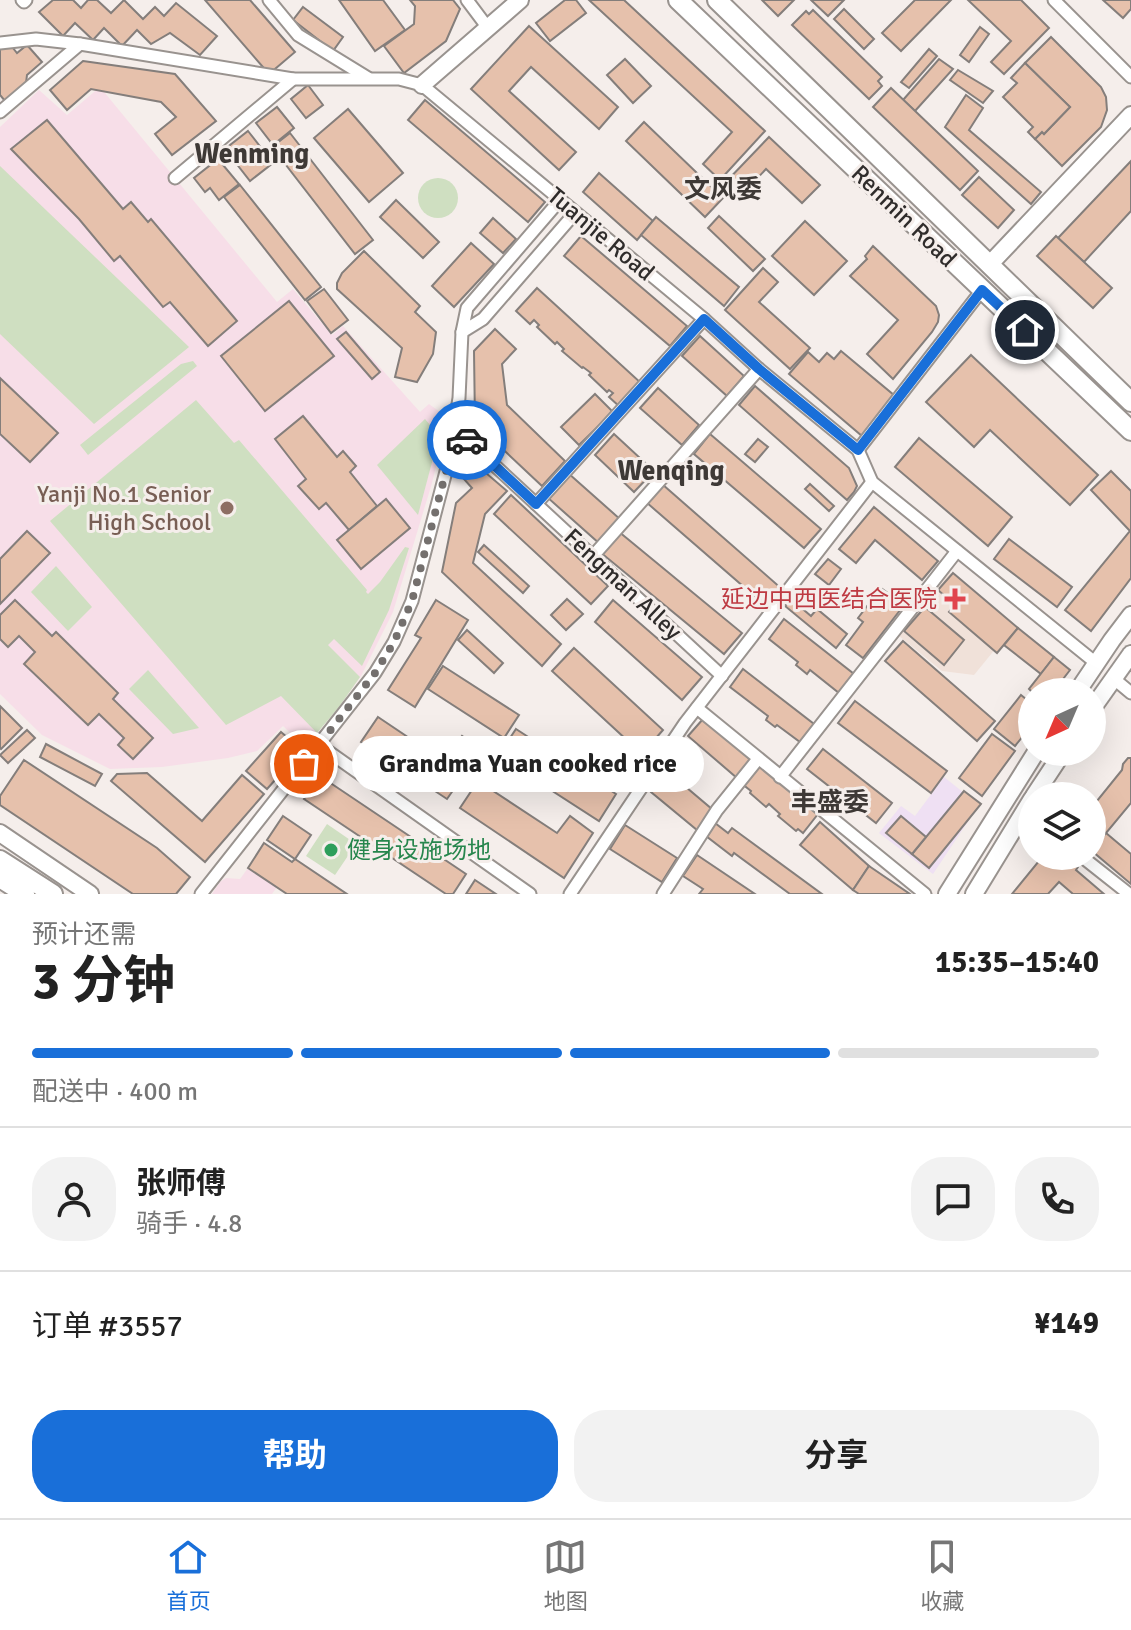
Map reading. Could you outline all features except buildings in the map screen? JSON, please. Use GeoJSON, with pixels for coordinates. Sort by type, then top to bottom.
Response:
{"type":"FeatureCollection","features":[{"type":"Feature","properties":{"kind":"main road"},"geometry":{"type":"LineString","coordinates":[[422,85],[520,0]]}},
{"type":"Feature","properties":{"kind":"main road","name":"Renmin Road"},"geometry":{"type":"LineString","coordinates":[[678,0],[1131,431]]}},
{"type":"Feature","properties":{"kind":"main road","name":"Renmin Road"},"geometry":{"type":"LineString","coordinates":[[717,0],[1131,402]]}},
{"type":"Feature","properties":{"kind":"main road"},"geometry":{"type":"LineString","coordinates":[[989,265],[1131,115]]}},
{"type":"Feature","properties":{"kind":"main road"},"geometry":{"type":"LineString","coordinates":[[1086,678],[1131,615]]}},
{"type":"Feature","properties":{"kind":"main road"},"geometry":{"type":"LineString","coordinates":[[1106,688],[1131,654]]}},
{"type":"Feature","properties":{"kind":"main road"},"geometry":{"type":"LineString","coordinates":[[947,894],[1027,766]]}},
{"type":"Feature","properties":{"kind":"main road"},"geometry":{"type":"LineString","coordinates":[[974,894],[1018,825]]}},
{"type":"Feature","properties":{"kind":"main road"},"geometry":{"type":"LineString","coordinates":[[0,833],[90,894]]}},
{"type":"Feature","properties":{"kind":"main road"},"geometry":{"type":"LineString","coordinates":[[0,860],[53,894]]}},
{"type":"Feature","properties":{"kind":"main road"},"geometry":{"type":"LineString","coordinates":[[0,878],[25,894]]}},
{"type":"Feature","properties":{"kind":"street"},"geometry":{"type":"LineString","coordinates":[[269,0],[298,35],[369,78]]}},
{"type":"Feature","properties":{"kind":"street"},"geometry":{"type":"LineString","coordinates":[[467,0],[488,28]]}},
{"type":"Feature","properties":{"kind":"street"},"geometry":{"type":"LineString","coordinates":[[1054,0],[1131,77]]}},
{"type":"Feature","properties":{"kind":"street"},"geometry":{"type":"LineString","coordinates":[[0,43],[36,39],[293,79],[399,79],[422,85]]}},
{"type":"Feature","properties":{"kind":"street"},"geometry":{"type":"LineString","coordinates":[[0,112],[80,44]]}},
{"type":"Feature","properties":{"kind":"street"},"geometry":{"type":"LineString","coordinates":[[175,178],[293,79]]}},
{"type":"Feature","properties":{"kind":"street","name":"Tuanjie Road"},"geometry":{"type":"LineString","coordinates":[[422,85],[858,450],[872,482],[1096,663]]}},
{"type":"Feature","properties":{"kind":"street"},"geometry":{"type":"LineString","coordinates":[[201,894],[375,673],[394,642],[412,601],[449,460],[459,398],[462,332],[467,308],[560,200]]}},
{"type":"Feature","properties":{"kind":"street"},"geometry":{"type":"LineString","coordinates":[[462,332],[483,319],[575,213]]}},
{"type":"Feature","properties":{"kind":"street"},"geometry":{"type":"LineString","coordinates":[[858,450],[982,290]]}},
{"type":"Feature","properties":{"kind":"street"},"geometry":{"type":"LineString","coordinates":[[536,504],[704,319]]}},
{"type":"Feature","properties":{"kind":"street"},"geometry":{"type":"LineString","coordinates":[[593,556],[759,369]]}},
{"type":"Feature","properties":{"kind":"street","name":"Fengman Alley"},"geometry":{"type":"LineString","coordinates":[[454,428],[722,676]]}},
{"type":"Feature","properties":{"kind":"street"},"geometry":{"type":"LineString","coordinates":[[570,894],[697,708],[872,482]]}},
{"type":"Feature","properties":{"kind":"street"},"geometry":{"type":"LineString","coordinates":[[780,777],[957,551]]}},
{"type":"Feature","properties":{"kind":"street"},"geometry":{"type":"LineString","coordinates":[[1113,678],[1131,693]]}},
{"type":"Feature","properties":{"kind":"street"},"geometry":{"type":"LineString","coordinates":[[697,708],[925,894]]}},
{"type":"Feature","properties":{"kind":"street"},"geometry":{"type":"LineString","coordinates":[[319,745],[530,894]]}},
{"type":"Feature","properties":{"kind":"street"},"geometry":{"type":"LineString","coordinates":[[663,894],[717,810],[758,759]]}},
{"type":"Feature","properties":{"kind":"street"},"geometry":{"type":"LineString","coordinates":[[1099,870],[1129,894]]}},
{"type":"Feature","properties":{"kind":"shaded area","name":"Yanji No.1 Senior High School"},"geometry":{"type":"Polygon","coordinates":[[[100,87],[277,302],[293,289],[332,335],[343,326],[420,412],[429,404],[448,418],[393,612],[361,676],[339,707],[304,746],[283,726],[257,751],[162,767],[110,769],[42,735],[0,694],[0,127],[39,90],[67,115],[100,87]]]}},
{"type":"Feature","properties":{"kind":"shaded area","name":"延边中西医结合医院"},"geometry":{"type":"Polygon","coordinates":[[[949,572],[1014,626],[974,675],[942,671],[898,635],[949,572]]]}},
{"type":"Feature","properties":{"kind":"shaded area"},"geometry":{"type":"Polygon","coordinates":[[[944,777],[979,805],[933,874],[879,833],[901,806],[915,816],[944,777]]]}},
{"type":"Feature","properties":{"kind":"shaded area"},"geometry":{"type":"Polygon","coordinates":[[[248,868],[277,887],[272,894],[212,894],[220,882],[226,878],[240,879],[248,868]]]}},
{"type":"Feature","properties":{"kind":"green space"},"geometry":{"type":"Polygon","coordinates":[[[0,166],[189,347],[94,424],[0,334],[0,166]]]}},
{"type":"Feature","properties":{"kind":"green space"},"geometry":{"type":"Polygon","coordinates":[[[438,178],[452,184],[458,198],[452,212],[438,218],[424,212],[418,198],[424,184],[438,178]]]}},
{"type":"Feature","properties":{"kind":"green space"},"geometry":{"type":"Polygon","coordinates":[[[193,361],[197,366],[88,455],[80,445],[181,364],[193,361]]]}},
{"type":"Feature","properties":{"kind":"green space"},"geometry":{"type":"Polygon","coordinates":[[[196,400],[234,443],[239,440],[368,594],[405,547],[409,548],[389,610],[362,666],[334,639],[328,645],[360,677],[317,733],[281,696],[226,725],[50,521],[196,400]]]}},
{"type":"Feature","properties":{"kind":"green space"},"geometry":{"type":"Polygon","coordinates":[[[425,419],[439,436],[418,515],[377,465],[425,419]]]}},
{"type":"Feature","properties":{"kind":"green space"},"geometry":{"type":"Polygon","coordinates":[[[56,566],[92,607],[68,631],[31,592],[56,566]]]}},
{"type":"Feature","properties":{"kind":"green space"},"geometry":{"type":"Polygon","coordinates":[[[148,670],[199,728],[173,734],[129,689],[148,670]]]}},
{"type":"Feature","properties":{"kind":"green space","name":"健身设施场地"},"geometry":{"type":"Polygon","coordinates":[[[327,824],[356,844],[335,875],[306,856],[327,824]]]}},
{"type":"Feature","properties":{"kind":"way so far"},"geometry":{"type":"LineString","coordinates":[[304,764],[375,673],[394,642],[412,601],[449,460],[454,428],[467,440]]}},
{"type":"Feature","properties":{"kind":"place","name":"Yanji No.1 Senior High School"},"geometry":{"type":"Point","coordinates":[227,508]}},
{"type":"Feature","properties":{"kind":"place","name":"延边中西医结合医院"},"geometry":{"type":"Point","coordinates":[955,599]}},
{"type":"Feature","properties":{"kind":"place","name":"Grandma Yuan cooked rice"},"geometry":{"type":"Point","coordinates":[304,764]}},
{"type":"Feature","properties":{"kind":"place","name":"健身设施场地"},"geometry":{"type":"Point","coordinates":[331,850]}},
{"type":"Feature","properties":{"kind":"district","name":"Wenming"},"geometry":{"type":"Point","coordinates":[252,153]}},
{"type":"Feature","properties":{"kind":"district","name":"文风委"},"geometry":{"type":"Point","coordinates":[723,189]}},
{"type":"Feature","properties":{"kind":"district","name":"Wenqing"},"geometry":{"type":"Point","coordinates":[671,470]}},
{"type":"Feature","properties":{"kind":"district","name":"丰盛委"},"geometry":{"type":"Point","coordinates":[830,802]}},
{"type":"Feature","properties":{"kind":"route"},"geometry":{"type":"LineString","coordinates":[[467,440],[536,504],[704,319],[759,369],[858,450],[982,290],[1025,330]]}}]}
